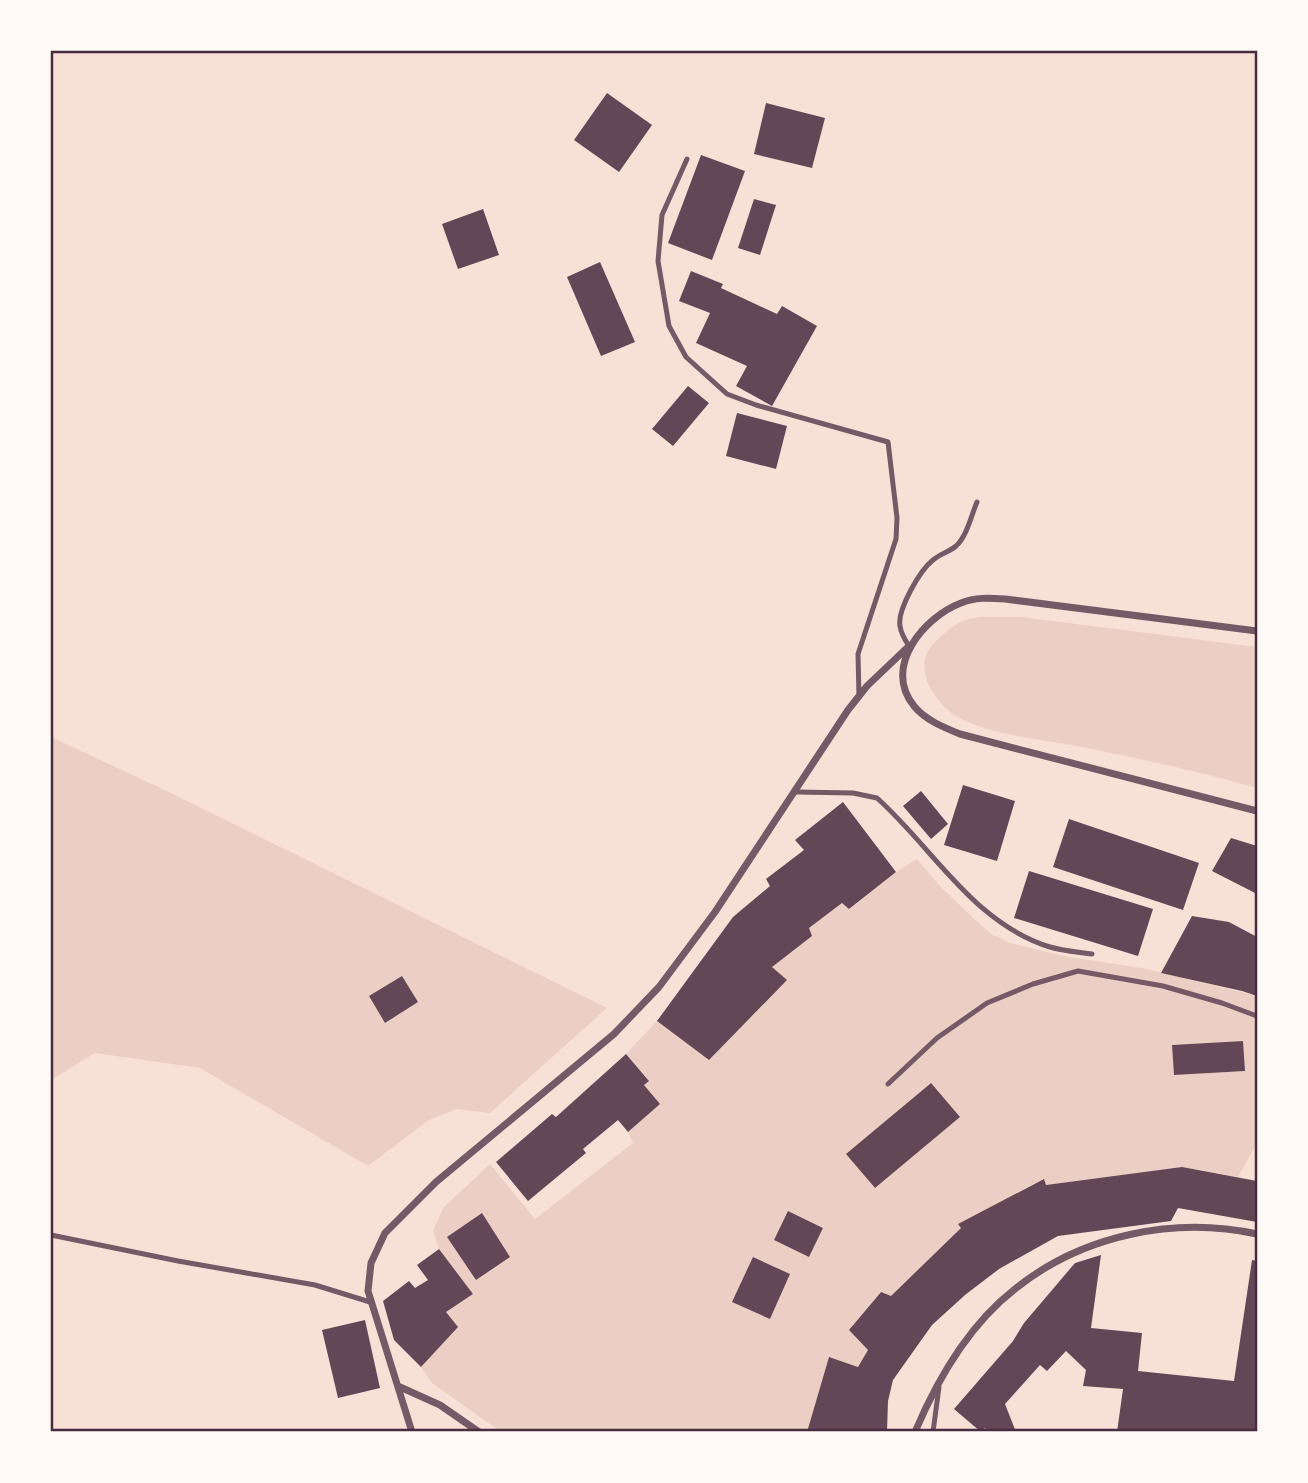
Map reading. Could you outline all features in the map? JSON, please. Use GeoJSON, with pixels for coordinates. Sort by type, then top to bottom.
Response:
{"type":"FeatureCollection","features":[{"type":"Feature","properties":{"kind":"street"},"geometry":{"type":"LineString","coordinates":[[412,1432],[400,1387],[370,1302],[368,1284],[371,1263],[391,1226],[436,1182],[587,1058],[659,987],[715,912],[859,697],[923,629],[951,608],[968,601],[990,598],[1257,631]]}},
{"type":"Feature","properties":{"kind":"street"},"geometry":{"type":"LineString","coordinates":[[909,646],[904,675],[909,699],[919,712],[949,729],[975,739],[1257,811]]}},
{"type":"Feature","properties":{"kind":"street"},"geometry":{"type":"LineString","coordinates":[[915,1432],[939,1382],[974,1332],[1004,1299],[1038,1273],[1074,1253],[1108,1240],[1157,1230],[1207,1227],[1257,1234]]}},
{"type":"Feature","properties":{"kind":"street"},"geometry":{"type":"LineString","coordinates":[[400,1387],[440,1405],[479,1432]]}},
{"type":"Feature","properties":{"kind":"lane"},"geometry":{"type":"LineString","coordinates":[[687,159],[662,215],[658,261],[668,326],[686,357],[727,394],[756,405],[888,442],[897,518],[896,539],[858,654],[859,697]]}},
{"type":"Feature","properties":{"kind":"lane"},"geometry":{"type":"LineString","coordinates":[[909,646],[899,624],[906,601],[930,562],[954,548],[961,539],[977,502]]}},
{"type":"Feature","properties":{"kind":"lane"},"geometry":{"type":"LineString","coordinates":[[796,792],[853,793],[877,798],[987,914],[1010,929],[1051,947],[1092,954]]}},
{"type":"Feature","properties":{"kind":"lane"},"geometry":{"type":"LineString","coordinates":[[888,1084],[937,1038],[987,1003],[1033,984],[1078,971],[1163,986],[1257,1016]]}},
{"type":"Feature","properties":{"kind":"lane"},"geometry":{"type":"LineString","coordinates":[[51,1236],[314,1285],[370,1302]]}},
{"type":"Feature","properties":{"kind":"lane"},"geometry":{"type":"LineString","coordinates":[[933,1432],[939,1382]]}},
{"type":"Feature","properties":{"kind":"shaded area"},"geometry":{"type":"Polygon","coordinates":[[[980,617],[1021,617],[1257,647],[1257,788],[1145,760],[999,732],[958,717],[941,703],[928,683],[925,662],[928,652],[945,632],[961,622],[980,617]]]}},
{"type":"Feature","properties":{"kind":"shaded area"},"geometry":{"type":"Polygon","coordinates":[[[51,737],[173,794],[607,1008],[490,1113],[457,1109],[429,1120],[368,1166],[200,1068],[95,1053],[51,1080],[51,737]]]}},
{"type":"Feature","properties":{"kind":"shaded area"},"geometry":{"type":"Polygon","coordinates":[[[917,859],[939,885],[991,934],[1010,943],[1064,956],[1147,969],[1257,996],[1257,1143],[1238,1177],[1182,1167],[1046,1185],[1043,1179],[959,1224],[961,1228],[891,1296],[880,1292],[849,1330],[868,1350],[858,1367],[829,1357],[807,1432],[501,1432],[432,1383],[421,1367],[457,1327],[446,1312],[473,1294],[439,1249],[433,1231],[443,1208],[490,1164],[535,1219],[633,1143],[628,1132],[659,1104],[644,1085],[649,1080],[626,1054],[657,1021],[709,1060],[786,981],[772,967],[811,936],[809,928],[842,903],[850,909],[896,872],[917,859]],[[1243,1041],[1172,1045],[1175,1075],[1244,1071],[1243,1041]],[[930,1083],[847,1154],[875,1188],[959,1117],[930,1083]],[[789,1211],[775,1240],[809,1257],[823,1228],[789,1211]],[[754,1257],[770,1319],[790,1274],[754,1257]]]}},
{"type":"Feature","properties":{"kind":"building"},"geometry":{"type":"Polygon","coordinates":[[[607,93],[652,125],[619,172],[574,140],[607,93]]]}},
{"type":"Feature","properties":{"kind":"building"},"geometry":{"type":"Polygon","coordinates":[[[766,103],[825,118],[812,168],[754,154],[766,103]]]}},
{"type":"Feature","properties":{"kind":"building"},"geometry":{"type":"Polygon","coordinates":[[[701,155],[745,171],[712,260],[668,243],[701,155]]]}},
{"type":"Feature","properties":{"kind":"building"},"geometry":{"type":"Polygon","coordinates":[[[754,199],[776,205],[760,255],[738,248],[754,199]]]}},
{"type":"Feature","properties":{"kind":"building"},"geometry":{"type":"Polygon","coordinates":[[[483,209],[499,255],[458,269],[442,224],[483,209]]]}},
{"type":"Feature","properties":{"kind":"building"},"geometry":{"type":"Polygon","coordinates":[[[600,262],[635,342],[601,356],[567,277],[600,262]]]}},
{"type":"Feature","properties":{"kind":"building"},"geometry":{"type":"Polygon","coordinates":[[[691,271],[723,284],[721,288],[777,314],[782,306],[817,326],[772,406],[736,386],[747,366],[696,343],[710,313],[679,301],[691,271]]]}},
{"type":"Feature","properties":{"kind":"building"},"geometry":{"type":"Polygon","coordinates":[[[688,386],[709,403],[673,446],[652,429],[688,386]]]}},
{"type":"Feature","properties":{"kind":"building"},"geometry":{"type":"Polygon","coordinates":[[[737,413],[787,426],[776,469],[726,456],[737,413]]]}},
{"type":"Feature","properties":{"kind":"building"},"geometry":{"type":"Polygon","coordinates":[[[963,785],[1015,801],[997,861],[944,845],[963,785]]]}},
{"type":"Feature","properties":{"kind":"building"},"geometry":{"type":"Polygon","coordinates":[[[921,791],[948,824],[931,839],[903,806],[921,791]]]}},
{"type":"Feature","properties":{"kind":"building"},"geometry":{"type":"Polygon","coordinates":[[[843,802],[896,872],[849,909],[842,903],[809,928],[812,936],[772,967],[787,980],[709,1060],[657,1021],[733,917],[770,886],[766,879],[804,850],[795,840],[843,802]]]}},
{"type":"Feature","properties":{"kind":"building"},"geometry":{"type":"Polygon","coordinates":[[[1069,819],[1199,863],[1183,910],[1053,867],[1069,819]]]}},
{"type":"Feature","properties":{"kind":"building"},"geometry":{"type":"Polygon","coordinates":[[[1231,838],[1257,846],[1257,894],[1212,871],[1231,838]]]}},
{"type":"Feature","properties":{"kind":"building"},"geometry":{"type":"Polygon","coordinates":[[[1029,871],[1153,909],[1138,956],[1014,918],[1029,871]]]}},
{"type":"Feature","properties":{"kind":"building"},"geometry":{"type":"Polygon","coordinates":[[[1192,916],[1229,922],[1257,937],[1257,996],[1161,973],[1192,916]]]}},
{"type":"Feature","properties":{"kind":"building"},"geometry":{"type":"Polygon","coordinates":[[[402,976],[418,1002],[385,1023],[369,996],[402,976]]]}},
{"type":"Feature","properties":{"kind":"building"},"geometry":{"type":"Polygon","coordinates":[[[1243,1041],[1245,1071],[1174,1075],[1172,1045],[1243,1041]]]}},
{"type":"Feature","properties":{"kind":"building"},"geometry":{"type":"Polygon","coordinates":[[[626,1054],[649,1081],[644,1085],[660,1104],[628,1132],[618,1120],[583,1149],[586,1153],[528,1201],[496,1162],[552,1114],[556,1117],[626,1054]]]}},
{"type":"Feature","properties":{"kind":"building"},"geometry":{"type":"Polygon","coordinates":[[[931,1083],[960,1117],[875,1188],[846,1154],[931,1083]]]}},
{"type":"Feature","properties":{"kind":"building"},"geometry":{"type":"Polygon","coordinates":[[[1182,1167],[1257,1181],[1257,1222],[1178,1208],[1171,1221],[1058,1236],[999,1269],[932,1325],[893,1380],[888,1401],[887,1432],[807,1432],[829,1357],[858,1367],[868,1350],[849,1330],[881,1292],[891,1296],[961,1228],[958,1224],[1044,1179],[1046,1185],[1182,1167]]]}},
{"type":"Feature","properties":{"kind":"building"},"geometry":{"type":"Polygon","coordinates":[[[788,1211],[823,1228],[809,1257],[774,1240],[788,1211]]]}},
{"type":"Feature","properties":{"kind":"building"},"geometry":{"type":"Polygon","coordinates":[[[482,1213],[510,1257],[476,1280],[447,1237],[482,1213]]]}},
{"type":"Feature","properties":{"kind":"building"},"geometry":{"type":"Polygon","coordinates":[[[439,1249],[473,1294],[446,1312],[458,1327],[421,1367],[394,1340],[383,1301],[409,1281],[415,1288],[428,1280],[417,1265],[439,1249]]]}},
{"type":"Feature","properties":{"kind":"building"},"geometry":{"type":"Polygon","coordinates":[[[1101,1255],[1091,1328],[1142,1333],[1138,1371],[1234,1381],[1252,1260],[1257,1261],[1257,1432],[1117,1432],[1123,1389],[1083,1386],[1086,1370],[1066,1351],[1047,1371],[1040,1365],[1005,1404],[1016,1432],[987,1432],[985,1428],[981,1432],[954,1409],[1075,1263],[1101,1255]]]}},
{"type":"Feature","properties":{"kind":"building"},"geometry":{"type":"Polygon","coordinates":[[[753,1257],[790,1274],[770,1319],[732,1302],[753,1257]]]}},
{"type":"Feature","properties":{"kind":"building"},"geometry":{"type":"Polygon","coordinates":[[[365,1320],[380,1388],[338,1398],[322,1330],[365,1320]]]}}]}
